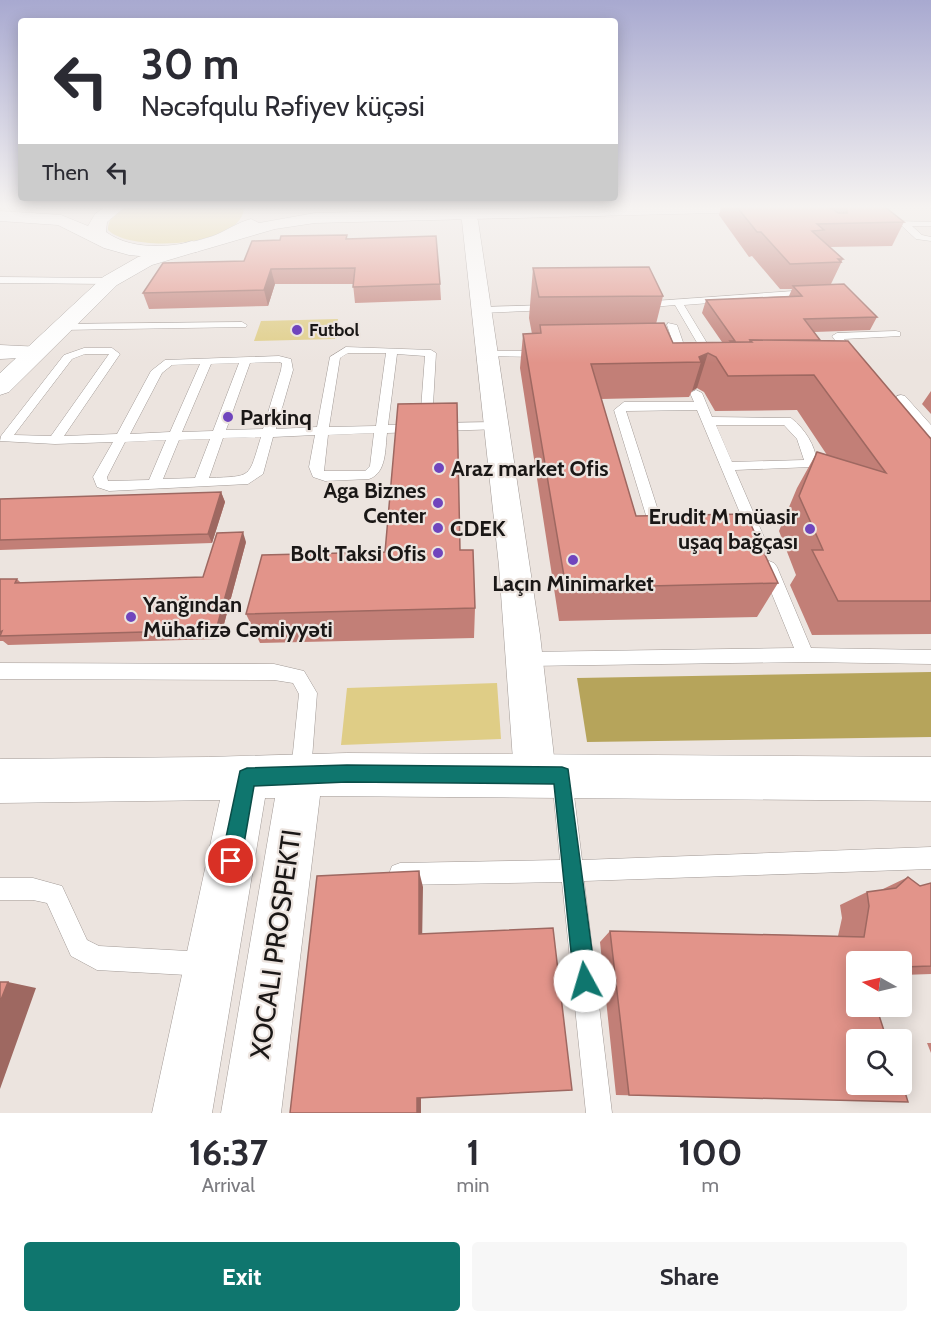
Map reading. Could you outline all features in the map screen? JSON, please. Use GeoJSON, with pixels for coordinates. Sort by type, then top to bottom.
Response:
{"type":"FeatureCollection","features":[{"type":"Feature","properties":{"kind":"main road"},"geometry":{"type":"LineString","coordinates":[[111,281],[118,266],[114,259]]}},
{"type":"Feature","properties":{"kind":"main road"},"geometry":{"type":"LineString","coordinates":[[0,387],[60,327],[111,281],[152,259]]}},
{"type":"Feature","properties":{"kind":"main road"},"geometry":{"type":"LineString","coordinates":[[251,1113],[301,775]]}},
{"type":"Feature","properties":{"kind":"main road"},"geometry":{"type":"LineString","coordinates":[[0,781],[301,775],[548,775],[931,780]]}},
{"type":"Feature","properties":{"kind":"main road"},"geometry":{"type":"LineString","coordinates":[[182,1113],[247,777]]}},
{"type":"Feature","properties":{"kind":"street"},"geometry":{"type":"LineString","coordinates":[[475,259],[527,659],[548,775]]}},
{"type":"Feature","properties":{"kind":"street"},"geometry":{"type":"LineString","coordinates":[[0,352],[34,352]]}},
{"type":"Feature","properties":{"kind":"lane"},"geometry":{"type":"LineString","coordinates":[[0,280],[111,281]]}},
{"type":"Feature","properties":{"kind":"lane"},"geometry":{"type":"LineString","coordinates":[[633,305],[679,304],[734,300],[747,296],[824,292]]}},
{"type":"Feature","properties":{"kind":"lane"},"geometry":{"type":"LineString","coordinates":[[679,304],[717,367]]}},
{"type":"Feature","properties":{"kind":"lane"},"geometry":{"type":"LineString","coordinates":[[482,310],[563,307]]}},
{"type":"Feature","properties":{"kind":"lane"},"geometry":{"type":"LineString","coordinates":[[60,327],[242,325]]}},
{"type":"Feature","properties":{"kind":"lane"},"geometry":{"type":"LineString","coordinates":[[653,353],[680,351],[672,325]]}},
{"type":"Feature","properties":{"kind":"lane"},"geometry":{"type":"LineString","coordinates":[[854,367],[857,362],[837,336],[896,334]]}},
{"type":"Feature","properties":{"kind":"lane"},"geometry":{"type":"LineString","coordinates":[[392,350],[376,468],[369,475],[325,477],[318,474],[316,467],[335,357],[346,350],[392,350],[431,353],[425,428]]}},
{"type":"Feature","properties":{"kind":"lane"},"geometry":{"type":"LineString","coordinates":[[55,440],[115,354],[112,351],[84,351],[68,357],[5,439],[55,440],[496,426]]}},
{"type":"Feature","properties":{"kind":"lane"},"geometry":{"type":"LineString","coordinates":[[489,354],[548,354]]}},
{"type":"Feature","properties":{"kind":"lane"},"geometry":{"type":"LineString","coordinates":[[154,484],[207,360]]}},
{"type":"Feature","properties":{"kind":"lane"},"geometry":{"type":"LineString","coordinates":[[207,360],[287,361],[287,370],[270,432],[256,474],[248,480],[239,482],[109,486],[102,484],[100,477],[156,370],[177,361],[207,360]]}},
{"type":"Feature","properties":{"kind":"lane"},"geometry":{"type":"LineString","coordinates":[[200,483],[246,360]]}},
{"type":"Feature","properties":{"kind":"lane"},"geometry":{"type":"LineString","coordinates":[[901,398],[931,433]]}},
{"type":"Feature","properties":{"kind":"lane"},"geometry":{"type":"LineString","coordinates":[[670,539],[659,535],[620,410],[624,406],[699,400],[727,465],[752,539],[806,655]]}},
{"type":"Feature","properties":{"kind":"lane"},"geometry":{"type":"LineString","coordinates":[[708,421],[787,421],[794,425],[811,456],[811,462],[806,464],[727,465]]}},
{"type":"Feature","properties":{"kind":"lane"},"geometry":{"type":"LineString","coordinates":[[527,659],[806,655],[931,657]]}},
{"type":"Feature","properties":{"kind":"lane"},"geometry":{"type":"LineString","coordinates":[[0,671],[274,672],[298,676],[308,693],[301,775]]}},
{"type":"Feature","properties":{"kind":"lane"},"geometry":{"type":"LineString","coordinates":[[548,775],[573,871],[599,1113]]}},
{"type":"Feature","properties":{"kind":"lane"},"geometry":{"type":"LineString","coordinates":[[378,874],[573,871],[931,858]]}},
{"type":"Feature","properties":{"kind":"lane"},"geometry":{"type":"LineString","coordinates":[[0,889],[33,889],[54,894],[79,948],[97,958],[211,964]]}},
{"type":"Feature","properties":{"kind":"shaded area","name":"Futbol"},"geometry":{"type":"Polygon","coordinates":[[[338,319],[335,339],[254,341],[261,321],[338,319]]]}},
{"type":"Feature","properties":{"kind":"shaded area"},"geometry":{"type":"Polygon","coordinates":[[[931,672],[931,737],[587,742],[577,678],[931,672]]]}},
{"type":"Feature","properties":{"kind":"shaded area"},"geometry":{"type":"Polygon","coordinates":[[[497,683],[501,739],[341,745],[347,688],[497,683]]]}},
{"type":"Feature","properties":{"kind":"building"},"geometry":{"type":"Polygon","coordinates":[[[245,259],[438,259],[440,284],[353,287],[355,268],[271,269],[264,290],[143,293],[163,263],[244,261],[245,259]]]}},
{"type":"Feature","properties":{"kind":"building"},"geometry":{"type":"Polygon","coordinates":[[[785,259],[843,259],[838,259],[841,262],[790,264],[785,259]]]}},
{"type":"Feature","properties":{"kind":"building"},"geometry":{"type":"Polygon","coordinates":[[[649,267],[663,296],[539,297],[533,268],[649,267]]]}},
{"type":"Feature","properties":{"kind":"building"},"geometry":{"type":"Polygon","coordinates":[[[844,284],[877,317],[804,319],[820,340],[731,342],[735,341],[706,300],[802,296],[793,286],[844,284]]]}},
{"type":"Feature","properties":{"kind":"building"},"geometry":{"type":"Polygon","coordinates":[[[664,323],[673,343],[752,342],[750,340],[848,341],[931,439],[931,601],[838,601],[812,550],[823,550],[799,496],[817,452],[886,473],[814,375],[728,376],[716,357],[708,353],[699,357],[701,362],[591,364],[636,516],[746,514],[778,583],[566,588],[523,334],[541,333],[540,325],[664,323]]]}},
{"type":"Feature","properties":{"kind":"building"},"geometry":{"type":"Polygon","coordinates":[[[457,403],[460,550],[473,550],[475,608],[246,614],[262,555],[385,552],[398,404],[457,403]]]}},
{"type":"Feature","properties":{"kind":"building"},"geometry":{"type":"Polygon","coordinates":[[[221,492],[208,534],[0,540],[0,499],[221,492]]]}},
{"type":"Feature","properties":{"kind":"building"},"geometry":{"type":"Polygon","coordinates":[[[243,532],[216,630],[0,636],[2,631],[0,632],[0,579],[17,579],[15,583],[203,577],[217,533],[243,532]]]}},
{"type":"Feature","properties":{"kind":"building"},"geometry":{"type":"Polygon","coordinates":[[[419,871],[419,934],[553,928],[572,1090],[417,1098],[417,1113],[290,1113],[317,876],[419,871]]]}},
{"type":"Feature","properties":{"kind":"building"},"geometry":{"type":"Polygon","coordinates":[[[908,877],[920,886],[931,883],[931,966],[912,967],[912,951],[846,951],[846,1017],[880,1017],[883,1029],[846,1029],[846,1095],[906,1095],[908,1102],[629,1095],[610,931],[864,937],[869,906],[867,892],[896,888],[908,877]]]}},
{"type":"Feature","properties":{"kind":"building"},"geometry":{"type":"Polygon","coordinates":[[[0,982],[8,982],[0,1002],[0,982]]]}},
{"type":"Feature","properties":{"kind":"place","name":"Futbol"},"geometry":{"type":"Point","coordinates":[297,330]}},
{"type":"Feature","properties":{"kind":"place","name":"Parkinq"},"geometry":{"type":"Point","coordinates":[228,417]}},
{"type":"Feature","properties":{"kind":"place","name":"Araz market Ofis"},"geometry":{"type":"Point","coordinates":[439,468]}},
{"type":"Feature","properties":{"kind":"place","name":"Aga Biznes Center"},"geometry":{"type":"Point","coordinates":[438,503]}},
{"type":"Feature","properties":{"kind":"place","name":"CDEK"},"geometry":{"type":"Point","coordinates":[438,528]}},
{"type":"Feature","properties":{"kind":"place","name":"Erudit M müasir uşaq bağçası"},"geometry":{"type":"Point","coordinates":[810,529]}},
{"type":"Feature","properties":{"kind":"place","name":"Bolt Taksi Ofis"},"geometry":{"type":"Point","coordinates":[438,553]}},
{"type":"Feature","properties":{"kind":"place","name":"Laçın Minimarket"},"geometry":{"type":"Point","coordinates":[573,560]}},
{"type":"Feature","properties":{"kind":"place","name":"Yanğından Mühafizə Cəmiyyəti"},"geometry":{"type":"Point","coordinates":[131,617]}},
{"type":"Feature","properties":{"kind":"route"},"geometry":{"type":"LineString","coordinates":[[231,861],[247,777],[347,774],[562,776],[585,981]]}}]}
